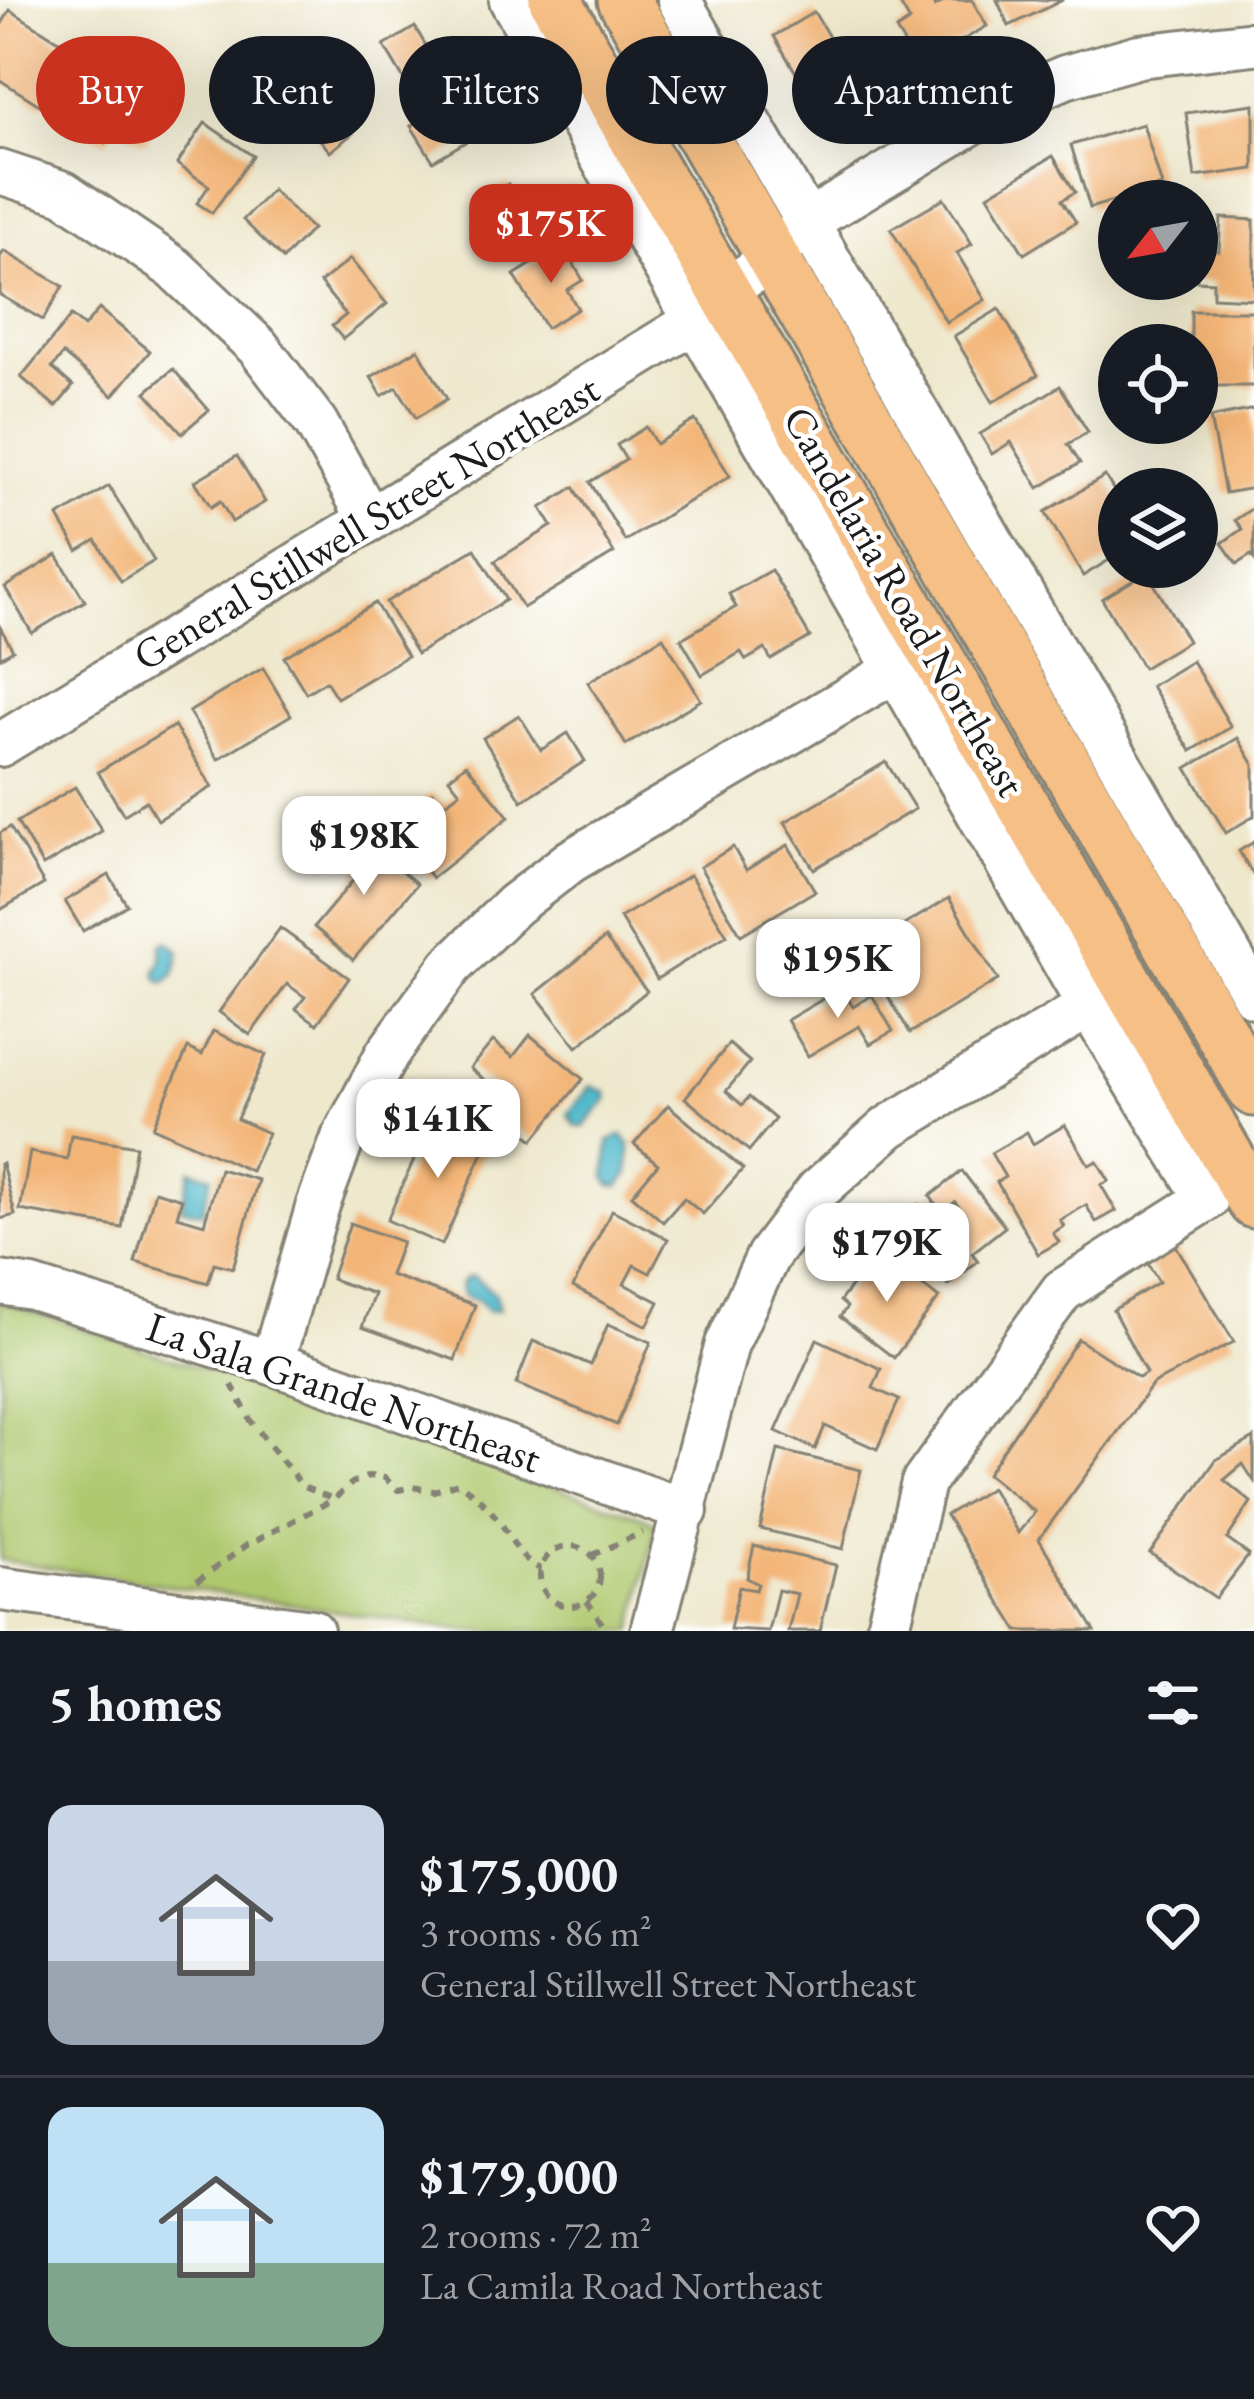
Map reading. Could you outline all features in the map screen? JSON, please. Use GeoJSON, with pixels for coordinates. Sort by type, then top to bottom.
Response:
{"type":"FeatureCollection","features":[{"type":"Feature","properties":{"kind":"main road","name":"Candelaria Road Northeast"},"geometry":{"type":"LineString","coordinates":[[555,0],[710,307],[1235,1177]]}},
{"type":"Feature","properties":{"kind":"main road","name":"Candelaria Road Northeast"},"geometry":{"type":"LineString","coordinates":[[624,0],[790,239],[1254,1090]]}},
{"type":"Feature","properties":{"kind":"street"},"geometry":{"type":"LineString","coordinates":[[511,0],[710,307],[895,670],[1089,1006],[1235,1177],[1062,1291],[923,1483],[886,1631]]}},
{"type":"Feature","properties":{"kind":"street"},"geometry":{"type":"LineString","coordinates":[[679,0],[790,239],[1254,997]]}},
{"type":"Feature","properties":{"kind":"street","name":"General Stillwell Street Northeast"},"geometry":{"type":"LineString","coordinates":[[0,745],[710,307],[790,239],[1003,104],[1065,77],[1139,56],[1254,44]]}},
{"type":"Feature","properties":{"kind":"street"},"geometry":{"type":"LineString","coordinates":[[0,172],[64,194],[174,268],[258,347],[316,423],[370,520]]}},
{"type":"Feature","properties":{"kind":"street"},"geometry":{"type":"LineString","coordinates":[[272,1364],[343,1138],[387,1054],[451,966],[514,905],[571,861],[895,670]]}},
{"type":"Feature","properties":{"kind":"street"},"geometry":{"type":"LineString","coordinates":[[652,1631],[669,1519],[727,1345],[768,1256],[818,1190],[889,1127],[1089,1006]]}},
{"type":"Feature","properties":{"kind":"street","name":"La Sala Grande Northeast"},"geometry":{"type":"LineString","coordinates":[[0,1283],[32,1288],[272,1364],[669,1519]]}},
{"type":"Feature","properties":{"kind":"street"},"geometry":{"type":"LineString","coordinates":[[0,1589],[312,1631]]}},
{"type":"Feature","properties":{"kind":"path"},"geometry":{"type":"LineString","coordinates":[[231,1383],[250,1421],[303,1487],[334,1499]]}},
{"type":"Feature","properties":{"kind":"path"},"geometry":{"type":"LineString","coordinates":[[204,1615],[195,1583],[221,1562],[369,1476],[385,1478],[398,1490],[434,1491],[458,1483],[484,1501],[518,1555],[541,1569]]}},
{"type":"Feature","properties":{"kind":"path"},"geometry":{"type":"LineString","coordinates":[[592,1555],[600,1582],[587,1601],[576,1606],[553,1601],[544,1592],[541,1569],[546,1558],[566,1546],[592,1555],[669,1519]]}},
{"type":"Feature","properties":{"kind":"path"},"geometry":{"type":"LineString","coordinates":[[587,1601],[607,1631]]}},
{"type":"Feature","properties":{"kind":"green space"},"geometry":{"type":"Polygon","coordinates":[[[0,1301],[642,1516],[656,1525],[633,1631],[467,1631],[0,1560],[0,1301]]]}},
{"type":"Feature","properties":{"kind":"water"},"geometry":{"type":"Polygon","coordinates":[[[167,941],[180,951],[175,974],[165,983],[156,972],[162,960],[161,945],[167,941]]]}},
{"type":"Feature","properties":{"kind":"water"},"geometry":{"type":"Polygon","coordinates":[[[591,1086],[607,1093],[607,1100],[584,1127],[576,1126],[568,1114],[591,1086]]]}},
{"type":"Feature","properties":{"kind":"water"},"geometry":{"type":"Polygon","coordinates":[[[622,1135],[630,1144],[629,1174],[619,1186],[611,1185],[606,1177],[609,1141],[622,1135]]]}},
{"type":"Feature","properties":{"kind":"water"},"geometry":{"type":"Polygon","coordinates":[[[191,1170],[212,1176],[202,1213],[181,1208],[191,1170]]]}},
{"type":"Feature","properties":{"kind":"water"},"geometry":{"type":"Polygon","coordinates":[[[473,1276],[495,1294],[499,1310],[487,1311],[464,1296],[460,1286],[473,1276]]]}},
{"type":"Feature","properties":{"kind":"building"},"geometry":{"type":"Polygon","coordinates":[[[931,0],[935,7],[946,0],[972,0],[987,26],[970,36],[900,36],[896,30],[910,21],[900,4],[931,0]]]}},
{"type":"Feature","properties":{"kind":"building"},"geometry":{"type":"Polygon","coordinates":[[[997,0],[1063,0],[1009,26],[997,0]]]}},
{"type":"Feature","properties":{"kind":"building"},"geometry":{"type":"Polygon","coordinates":[[[10,10],[51,36],[36,36],[36,103],[0,80],[0,27],[10,10]]]}},
{"type":"Feature","properties":{"kind":"building"},"geometry":{"type":"Polygon","coordinates":[[[814,12],[828,36],[792,36],[792,66],[774,36],[814,12]]]}},
{"type":"Feature","properties":{"kind":"building"},"geometry":{"type":"Polygon","coordinates":[[[399,37],[399,71],[384,46],[399,37]]]}},
{"type":"Feature","properties":{"kind":"building"},"geometry":{"type":"Polygon","coordinates":[[[1254,104],[1254,169],[1195,177],[1186,113],[1254,104]]]}},
{"type":"Feature","properties":{"kind":"building"},"geometry":{"type":"Polygon","coordinates":[[[205,123],[209,144],[236,144],[253,156],[212,213],[197,203],[209,186],[177,164],[205,123]]]}},
{"type":"Feature","properties":{"kind":"building"},"geometry":{"type":"Polygon","coordinates":[[[1143,124],[1160,180],[1098,180],[1098,206],[1090,208],[1071,145],[1143,124]]]}},
{"type":"Feature","properties":{"kind":"building"},"geometry":{"type":"Polygon","coordinates":[[[422,144],[462,144],[433,161],[422,144]]]}},
{"type":"Feature","properties":{"kind":"building"},"geometry":{"type":"Polygon","coordinates":[[[1053,156],[1075,192],[1062,200],[1076,222],[1024,254],[988,195],[1053,156]]]}},
{"type":"Feature","properties":{"kind":"building"},"geometry":{"type":"Polygon","coordinates":[[[508,184],[527,216],[540,208],[550,225],[506,251],[477,203],[508,184]]]}},
{"type":"Feature","properties":{"kind":"building"},"geometry":{"type":"Polygon","coordinates":[[[272,190],[312,229],[283,259],[243,220],[272,190]]]}},
{"type":"Feature","properties":{"kind":"building"},"geometry":{"type":"Polygon","coordinates":[[[944,198],[972,244],[957,253],[985,300],[946,322],[891,229],[944,198]]]}},
{"type":"Feature","properties":{"kind":"building"},"geometry":{"type":"Polygon","coordinates":[[[1221,218],[1254,220],[1254,299],[1218,297],[1221,218]]]}},
{"type":"Feature","properties":{"kind":"building"},"geometry":{"type":"Polygon","coordinates":[[[562,245],[583,280],[567,290],[578,309],[546,328],[514,275],[562,245]]]}},
{"type":"Feature","properties":{"kind":"building"},"geometry":{"type":"Polygon","coordinates":[[[4,251],[63,286],[43,320],[0,295],[4,251]]]}},
{"type":"Feature","properties":{"kind":"building"},"geometry":{"type":"Polygon","coordinates":[[[350,259],[387,304],[343,339],[332,326],[346,315],[320,283],[350,259]]]}},
{"type":"Feature","properties":{"kind":"building"},"geometry":{"type":"Polygon","coordinates":[[[99,309],[150,351],[113,396],[63,354],[52,368],[73,386],[56,407],[21,377],[71,316],[84,327],[99,309]]]}},
{"type":"Feature","properties":{"kind":"building"},"geometry":{"type":"Polygon","coordinates":[[[999,309],[1038,375],[993,402],[954,336],[999,309]]]}},
{"type":"Feature","properties":{"kind":"building"},"geometry":{"type":"Polygon","coordinates":[[[1191,311],[1254,311],[1254,386],[1218,386],[1218,324],[1191,324],[1191,311]]]}},
{"type":"Feature","properties":{"kind":"building"},"geometry":{"type":"Polygon","coordinates":[[[418,349],[447,399],[416,418],[397,387],[382,396],[371,377],[418,349]]]}},
{"type":"Feature","properties":{"kind":"building"},"geometry":{"type":"Polygon","coordinates":[[[173,369],[209,410],[182,433],[146,392],[173,369]]]}},
{"type":"Feature","properties":{"kind":"building"},"geometry":{"type":"Polygon","coordinates":[[[1060,386],[1088,432],[1068,444],[1080,463],[1039,488],[1011,442],[992,454],[980,434],[1060,386]]]}},
{"type":"Feature","properties":{"kind":"building"},"geometry":{"type":"Polygon","coordinates":[[[1254,409],[1254,488],[1225,493],[1215,444],[1218,416],[1254,409]]]}},
{"type":"Feature","properties":{"kind":"building"},"geometry":{"type":"Polygon","coordinates":[[[695,420],[730,476],[625,541],[590,482],[626,460],[617,445],[646,427],[656,444],[695,420]]]}},
{"type":"Feature","properties":{"kind":"building"},"geometry":{"type":"Polygon","coordinates":[[[237,456],[265,502],[232,522],[220,501],[211,507],[195,481],[237,456]]]}},
{"type":"Feature","properties":{"kind":"building"},"geometry":{"type":"Polygon","coordinates":[[[1098,480],[1098,567],[1083,576],[1045,512],[1098,480]]]}},
{"type":"Feature","properties":{"kind":"building"},"geometry":{"type":"Polygon","coordinates":[[[109,486],[154,561],[121,581],[96,540],[78,551],[58,517],[109,486]]]}},
{"type":"Feature","properties":{"kind":"building"},"geometry":{"type":"Polygon","coordinates":[[[574,487],[614,553],[523,608],[495,561],[552,526],[541,508],[574,487]]]}},
{"type":"Feature","properties":{"kind":"building"},"geometry":{"type":"Polygon","coordinates":[[[1254,507],[1254,559],[1251,555],[1237,564],[1222,543],[1242,529],[1235,520],[1254,507]]]}},
{"type":"Feature","properties":{"kind":"building"},"geometry":{"type":"Polygon","coordinates":[[[475,549],[506,600],[417,654],[386,602],[475,549]]]}},
{"type":"Feature","properties":{"kind":"building"},"geometry":{"type":"Polygon","coordinates":[[[57,555],[85,601],[32,633],[5,587],[57,555]]]}},
{"type":"Feature","properties":{"kind":"building"},"geometry":{"type":"Polygon","coordinates":[[[771,570],[810,637],[771,660],[765,649],[746,660],[741,652],[702,675],[681,639],[736,607],[729,594],[771,570]]]}},
{"type":"Feature","properties":{"kind":"building"},"geometry":{"type":"Polygon","coordinates":[[[1120,588],[1157,588],[1188,641],[1143,668],[1102,599],[1120,588]]]}},
{"type":"Feature","properties":{"kind":"building"},"geometry":{"type":"Polygon","coordinates":[[[375,603],[407,656],[337,698],[326,681],[306,693],[284,657],[375,603]]]}},
{"type":"Feature","properties":{"kind":"building"},"geometry":{"type":"Polygon","coordinates":[[[0,627],[13,650],[0,658],[0,627]]]}},
{"type":"Feature","properties":{"kind":"building"},"geometry":{"type":"Polygon","coordinates":[[[663,637],[701,700],[626,745],[588,682],[663,637]]]}},
{"type":"Feature","properties":{"kind":"building"},"geometry":{"type":"Polygon","coordinates":[[[1192,661],[1231,727],[1191,751],[1151,686],[1192,661]]]}},
{"type":"Feature","properties":{"kind":"building"},"geometry":{"type":"Polygon","coordinates":[[[263,668],[291,715],[218,759],[189,712],[263,668]]]}},
{"type":"Feature","properties":{"kind":"building"},"geometry":{"type":"Polygon","coordinates":[[[519,715],[541,750],[568,733],[585,761],[522,801],[483,738],[519,715]]]}},
{"type":"Feature","properties":{"kind":"building"},"geometry":{"type":"Polygon","coordinates":[[[174,726],[212,787],[158,820],[146,801],[124,815],[98,772],[174,726]]]}},
{"type":"Feature","properties":{"kind":"building"},"geometry":{"type":"Polygon","coordinates":[[[1238,738],[1254,765],[1254,816],[1226,833],[1187,768],[1238,738]]]}},
{"type":"Feature","properties":{"kind":"building"},"geometry":{"type":"Polygon","coordinates":[[[886,762],[915,809],[814,869],[785,822],[886,762]]]}},
{"type":"Feature","properties":{"kind":"building"},"geometry":{"type":"Polygon","coordinates":[[[466,764],[509,817],[432,878],[390,826],[432,792],[443,805],[460,792],[449,778],[466,764]]]}},
{"type":"Feature","properties":{"kind":"building"},"geometry":{"type":"Polygon","coordinates":[[[75,787],[102,831],[43,866],[17,822],[75,787]]]}},
{"type":"Feature","properties":{"kind":"building"},"geometry":{"type":"Polygon","coordinates":[[[10,827],[44,884],[0,910],[0,833],[10,827]]]}},
{"type":"Feature","properties":{"kind":"building"},"geometry":{"type":"Polygon","coordinates":[[[354,831],[417,884],[353,960],[314,927],[361,871],[337,851],[354,831]]]}},
{"type":"Feature","properties":{"kind":"building"},"geometry":{"type":"Polygon","coordinates":[[[1254,842],[1254,876],[1239,851],[1254,842]]]}},
{"type":"Feature","properties":{"kind":"building"},"geometry":{"type":"Polygon","coordinates":[[[788,845],[815,891],[741,935],[700,867],[733,847],[746,870],[788,845]]]}},
{"type":"Feature","properties":{"kind":"building"},"geometry":{"type":"Polygon","coordinates":[[[109,875],[127,905],[83,931],[65,901],[109,875]]]}},
{"type":"Feature","properties":{"kind":"building"},"geometry":{"type":"Polygon","coordinates":[[[690,875],[727,935],[657,979],[620,918],[690,875]]]}},
{"type":"Feature","properties":{"kind":"building"},"geometry":{"type":"Polygon","coordinates":[[[949,898],[998,980],[910,1033],[861,951],[949,898]]]}},
{"type":"Feature","properties":{"kind":"building"},"geometry":{"type":"Polygon","coordinates":[[[280,928],[349,978],[317,1024],[296,1009],[305,997],[287,984],[250,1035],[219,1012],[280,928]]]}},
{"type":"Feature","properties":{"kind":"building"},"geometry":{"type":"Polygon","coordinates":[[[605,938],[647,991],[577,1047],[535,994],[605,938]]]}},
{"type":"Feature","properties":{"kind":"building"},"geometry":{"type":"Polygon","coordinates":[[[842,988],[853,1007],[872,995],[893,1031],[870,1044],[859,1026],[808,1056],[787,1020],[842,988]]]}},
{"type":"Feature","properties":{"kind":"building"},"geometry":{"type":"Polygon","coordinates":[[[213,1031],[266,1055],[237,1119],[268,1133],[251,1171],[153,1127],[188,1048],[202,1055],[213,1031]]]}},
{"type":"Feature","properties":{"kind":"building"},"geometry":{"type":"Polygon","coordinates":[[[530,1035],[583,1079],[533,1140],[484,1099],[493,1087],[470,1068],[493,1041],[513,1057],[530,1035]]]}},
{"type":"Feature","properties":{"kind":"building"},"geometry":{"type":"Polygon","coordinates":[[[729,1044],[750,1062],[726,1091],[742,1105],[749,1097],[775,1119],[749,1151],[685,1098],[729,1044]]]}},
{"type":"Feature","properties":{"kind":"building"},"geometry":{"type":"Polygon","coordinates":[[[668,1105],[743,1169],[703,1214],[684,1198],[663,1222],[632,1195],[658,1164],[634,1144],[668,1105]]]}},
{"type":"Feature","properties":{"kind":"building"},"geometry":{"type":"Polygon","coordinates":[[[433,1117],[488,1141],[442,1245],[387,1220],[433,1117]]]}},
{"type":"Feature","properties":{"kind":"building"},"geometry":{"type":"Polygon","coordinates":[[[1065,1125],[1089,1165],[1097,1161],[1109,1181],[1101,1185],[1116,1211],[1096,1222],[1086,1205],[1060,1220],[1064,1226],[1053,1233],[1059,1242],[1038,1254],[997,1182],[1005,1177],[991,1153],[1027,1132],[1033,1144],[1065,1125]]]}},
{"type":"Feature","properties":{"kind":"building"},"geometry":{"type":"Polygon","coordinates":[[[71,1135],[136,1146],[122,1228],[20,1210],[30,1152],[67,1159],[71,1135]]]}},
{"type":"Feature","properties":{"kind":"building"},"geometry":{"type":"Polygon","coordinates":[[[0,1164],[15,1215],[0,1219],[0,1164]]]}},
{"type":"Feature","properties":{"kind":"building"},"geometry":{"type":"Polygon","coordinates":[[[220,1169],[258,1180],[233,1268],[214,1263],[208,1283],[135,1262],[155,1191],[182,1199],[177,1216],[204,1224],[220,1169]]]}},
{"type":"Feature","properties":{"kind":"building"},"geometry":{"type":"Polygon","coordinates":[[[962,1171],[1005,1227],[972,1253],[978,1261],[948,1285],[898,1220],[919,1204],[942,1233],[965,1215],[955,1202],[942,1213],[930,1196],[962,1171]]]}},
{"type":"Feature","properties":{"kind":"building"},"geometry":{"type":"Polygon","coordinates":[[[612,1210],[668,1239],[650,1273],[634,1265],[624,1284],[659,1302],[647,1326],[573,1287],[612,1210]]]}},
{"type":"Feature","properties":{"kind":"building"},"geometry":{"type":"Polygon","coordinates":[[[350,1223],[402,1242],[390,1275],[475,1305],[455,1360],[362,1327],[374,1294],[331,1279],[350,1223]]]}},
{"type":"Feature","properties":{"kind":"building"},"geometry":{"type":"Polygon","coordinates":[[[1175,1244],[1234,1342],[1153,1384],[1039,1539],[1095,1631],[1018,1631],[946,1515],[991,1488],[1018,1533],[1035,1512],[987,1474],[1078,1339],[1139,1378],[1146,1373],[1113,1310],[1159,1282],[1147,1262],[1175,1244]]]}},
{"type":"Feature","properties":{"kind":"building"},"geometry":{"type":"Polygon","coordinates":[[[877,1252],[939,1298],[894,1358],[840,1317],[847,1307],[840,1301],[877,1252]]]}},
{"type":"Feature","properties":{"kind":"building"},"geometry":{"type":"Polygon","coordinates":[[[608,1324],[651,1342],[617,1425],[516,1384],[533,1341],[591,1365],[608,1324]]]}},
{"type":"Feature","properties":{"kind":"building"},"geometry":{"type":"Polygon","coordinates":[[[817,1339],[881,1369],[873,1388],[899,1400],[877,1449],[825,1426],[815,1449],[776,1431],[817,1339]]]}},
{"type":"Feature","properties":{"kind":"building"},"geometry":{"type":"Polygon","coordinates":[[[1254,1438],[1254,1481],[1243,1464],[1224,1480],[1251,1502],[1227,1539],[1249,1555],[1216,1598],[1150,1553],[1216,1460],[1254,1438]]]}},
{"type":"Feature","properties":{"kind":"building"},"geometry":{"type":"Polygon","coordinates":[[[778,1450],[861,1470],[843,1549],[760,1529],[778,1450]]]}},
{"type":"Feature","properties":{"kind":"building"},"geometry":{"type":"Polygon","coordinates":[[[754,1546],[836,1565],[820,1631],[788,1631],[797,1594],[778,1590],[768,1631],[730,1629],[739,1587],[756,1590],[758,1584],[747,1578],[754,1546]]]}}]}
